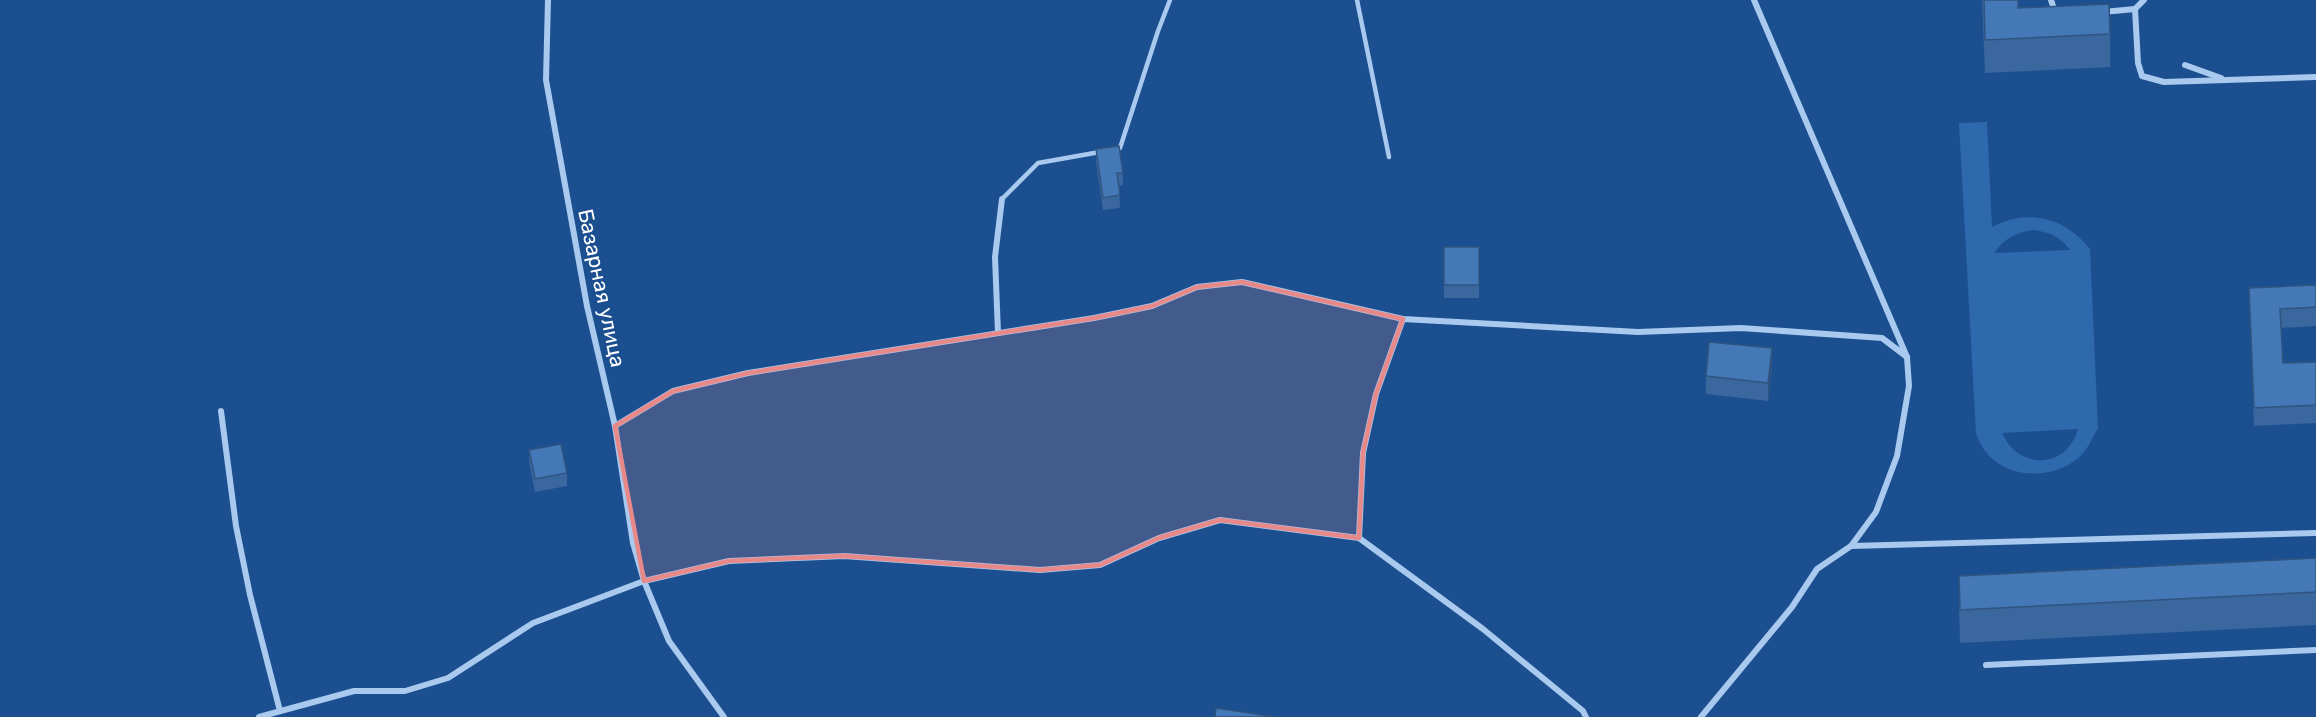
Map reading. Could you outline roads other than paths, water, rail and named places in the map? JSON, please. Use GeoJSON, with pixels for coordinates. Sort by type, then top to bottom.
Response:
{"type":"FeatureCollection","features":[{"type":"Feature","properties":{"kind":"street","name":"Базарная улица"},"geometry":{"type":"LineString","coordinates":[[548,0],[546,80],[587,306],[615,426],[633,543],[644,581],[669,641],[724,717]]}},
{"type":"Feature","properties":{"kind":"street"},"geometry":{"type":"LineString","coordinates":[[1701,717],[1792,607],[1817,569],[1851,546],[1876,512],[1897,456],[1909,386],[1907,357],[1754,0]]}},
{"type":"Feature","properties":{"kind":"street"},"geometry":{"type":"LineString","coordinates":[[2051,0],[2054,9],[2063,12]]}},
{"type":"Feature","properties":{"kind":"street"},"geometry":{"type":"LineString","coordinates":[[2092,13],[2135,9],[2144,0]]}},
{"type":"Feature","properties":{"kind":"street"},"geometry":{"type":"LineString","coordinates":[[2135,9],[2138,63],[2142,76],[2163,82],[2316,77]]}},
{"type":"Feature","properties":{"kind":"street"},"geometry":{"type":"LineString","coordinates":[[2185,65],[2224,80]]}},
{"type":"Feature","properties":{"kind":"street"},"geometry":{"type":"LineString","coordinates":[[998,333],[995,257],[1002,199]]}},
{"type":"Feature","properties":{"kind":"street"},"geometry":{"type":"LineString","coordinates":[[615,426],[672,391],[748,373],[1094,318],[1152,306],[1197,287],[1242,282],[1403,319],[1638,332],[1741,328],[1882,338],[1907,357]]}},
{"type":"Feature","properties":{"kind":"street"},"geometry":{"type":"LineString","coordinates":[[1359,538],[1363,453],[1376,394],[1403,319]]}},
{"type":"Feature","properties":{"kind":"street"},"geometry":{"type":"LineString","coordinates":[[221,411],[238,537],[250,595],[280,711]]}},
{"type":"Feature","properties":{"kind":"street"},"geometry":{"type":"LineString","coordinates":[[259,717],[354,691],[405,691],[448,678],[533,623],[644,581],[729,561],[844,556],[1040,570],[1100,565],[1159,538],[1220,520],[1359,538],[1483,629],[1582,711],[1586,717]]}},
{"type":"Feature","properties":{"kind":"street"},"geometry":{"type":"LineString","coordinates":[[1851,546],[2316,533]]}},
{"type":"Feature","properties":{"kind":"street"},"geometry":{"type":"LineString","coordinates":[[1986,664],[2316,650]]}},
{"type":"Feature","properties":{"kind":"lane"},"geometry":{"type":"LineString","coordinates":[[1002,199],[1038,163],[1120,148],[1170,0]]}},
{"type":"Feature","properties":{"kind":"lane"},"geometry":{"type":"LineString","coordinates":[[1357,0],[1389,158]]}}]}
